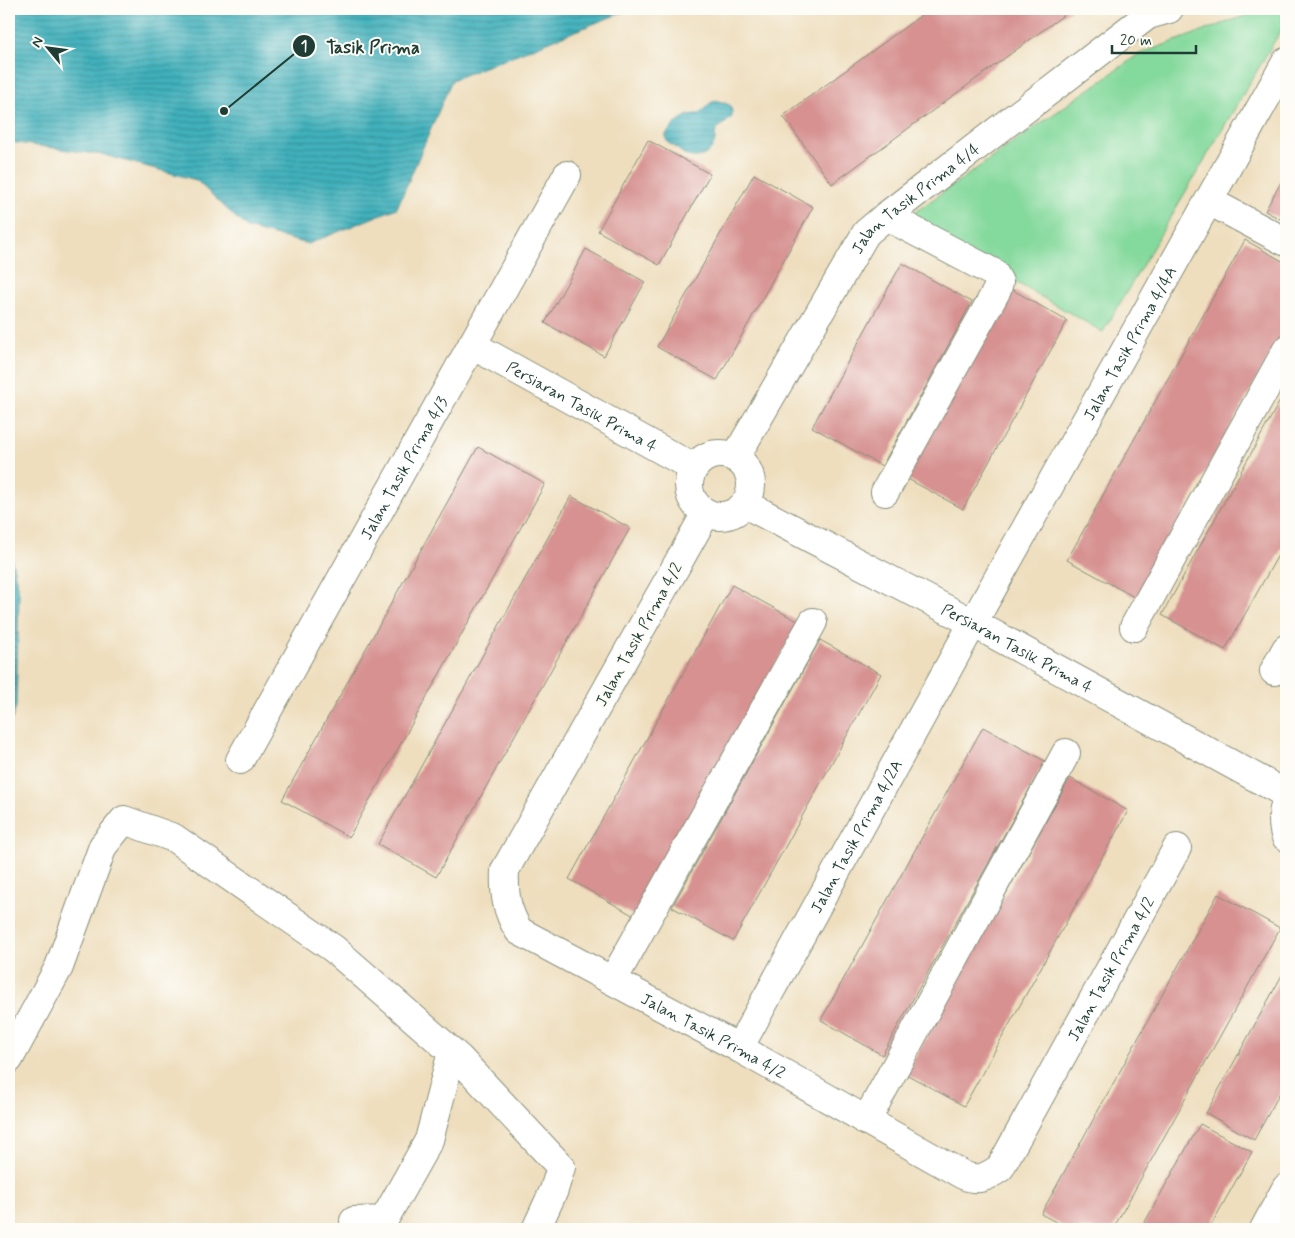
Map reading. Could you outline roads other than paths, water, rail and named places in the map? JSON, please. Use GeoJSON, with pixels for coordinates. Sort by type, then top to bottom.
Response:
{"type":"FeatureCollection","features":[{"type":"Feature","properties":{"kind":"street","name":"Jalan Tasik Prima 4/4"},"geometry":{"type":"LineString","coordinates":[[735,458],[852,254],[866,233],[1154,11]]}},
{"type":"Feature","properties":{"kind":"street","name":"Jalan Tasik Prima 4/4A"},"geometry":{"type":"LineString","coordinates":[[973,623],[1286,62]]}},
{"type":"Feature","properties":{"kind":"street","name":"Jalan Tasik Prima 4/3"},"geometry":{"type":"LineString","coordinates":[[240,760],[567,175]]}},
{"type":"Feature","properties":{"kind":"street"},"geometry":{"type":"LineString","coordinates":[[1209,201],[1286,242]]}},
{"type":"Feature","properties":{"kind":"street"},"geometry":{"type":"LineString","coordinates":[[885,492],[993,298],[999,282],[994,273],[886,216]]}},
{"type":"Feature","properties":{"kind":"street","name":"Persiaran Tasik Prima 4"},"geometry":{"type":"LineString","coordinates":[[472,345],[694,468]]}},
{"type":"Feature","properties":{"kind":"street"},"geometry":{"type":"LineString","coordinates":[[1134,627],[1286,351]]}},
{"type":"Feature","properties":{"kind":"street"},"geometry":{"type":"LineString","coordinates":[[726,454],[735,458],[743,464],[750,478],[750,494],[745,504],[737,511],[727,515],[716,516],[706,513],[692,498],[689,488],[694,468],[708,456],[726,454]]}},
{"type":"Feature","properties":{"kind":"street","name":"Persiaran Tasik Prima 4"},"geometry":{"type":"LineString","coordinates":[[745,504],[973,623],[1286,794]]}},
{"type":"Feature","properties":{"kind":"street","name":"Jalan Tasik Prima 4/2"},"geometry":{"type":"LineString","coordinates":[[706,513],[505,870],[505,901],[518,930],[739,1048],[970,1179],[982,1179],[1000,1168],[1177,848]]}},
{"type":"Feature","properties":{"kind":"street"},"geometry":{"type":"LineString","coordinates":[[613,980],[813,622]]}},
{"type":"Feature","properties":{"kind":"street","name":"Jalan Tasik Prima 4/2A"},"geometry":{"type":"LineString","coordinates":[[739,1048],[973,623]]}},
{"type":"Feature","properties":{"kind":"street"},"geometry":{"type":"LineString","coordinates":[[866,1120],[1066,753]]}},
{"type":"Feature","properties":{"kind":"street"},"geometry":{"type":"LineString","coordinates":[[1286,802],[1284,808],[1284,833],[1286,837]]}},
{"type":"Feature","properties":{"kind":"street"},"geometry":{"type":"LineString","coordinates":[[9,1059],[59,967],[103,846],[124,820],[174,838],[334,949],[452,1052],[561,1167],[554,1190],[536,1229]]}},
{"type":"Feature","properties":{"kind":"street"},"geometry":{"type":"LineString","coordinates":[[354,1221],[384,1220],[429,1140],[452,1052]]}},
{"type":"Feature","properties":{"kind":"street"},"geometry":{"type":"LineString","coordinates":[[1264,1229],[1286,1188]]}},
{"type":"Feature","properties":{"kind":"water"},"geometry":{"type":"Polygon","coordinates":[[[9,9],[631,9],[452,80],[397,208],[308,244],[247,228],[196,180],[104,155],[9,142],[9,9]]]}},
{"type":"Feature","properties":{"kind":"water"},"geometry":{"type":"Polygon","coordinates":[[[716,100],[730,105],[732,117],[717,130],[713,146],[708,153],[692,157],[685,155],[668,143],[666,134],[677,123],[688,115],[699,114],[716,100]]]}},
{"type":"Feature","properties":{"kind":"water"},"geometry":{"type":"Polygon","coordinates":[[[9,547],[19,593],[16,707],[9,728],[9,547]]]}},
{"type":"Feature","properties":{"kind":"place","name":"Tasik Prima"},"geometry":{"type":"Point","coordinates":[224,111]}}]}
